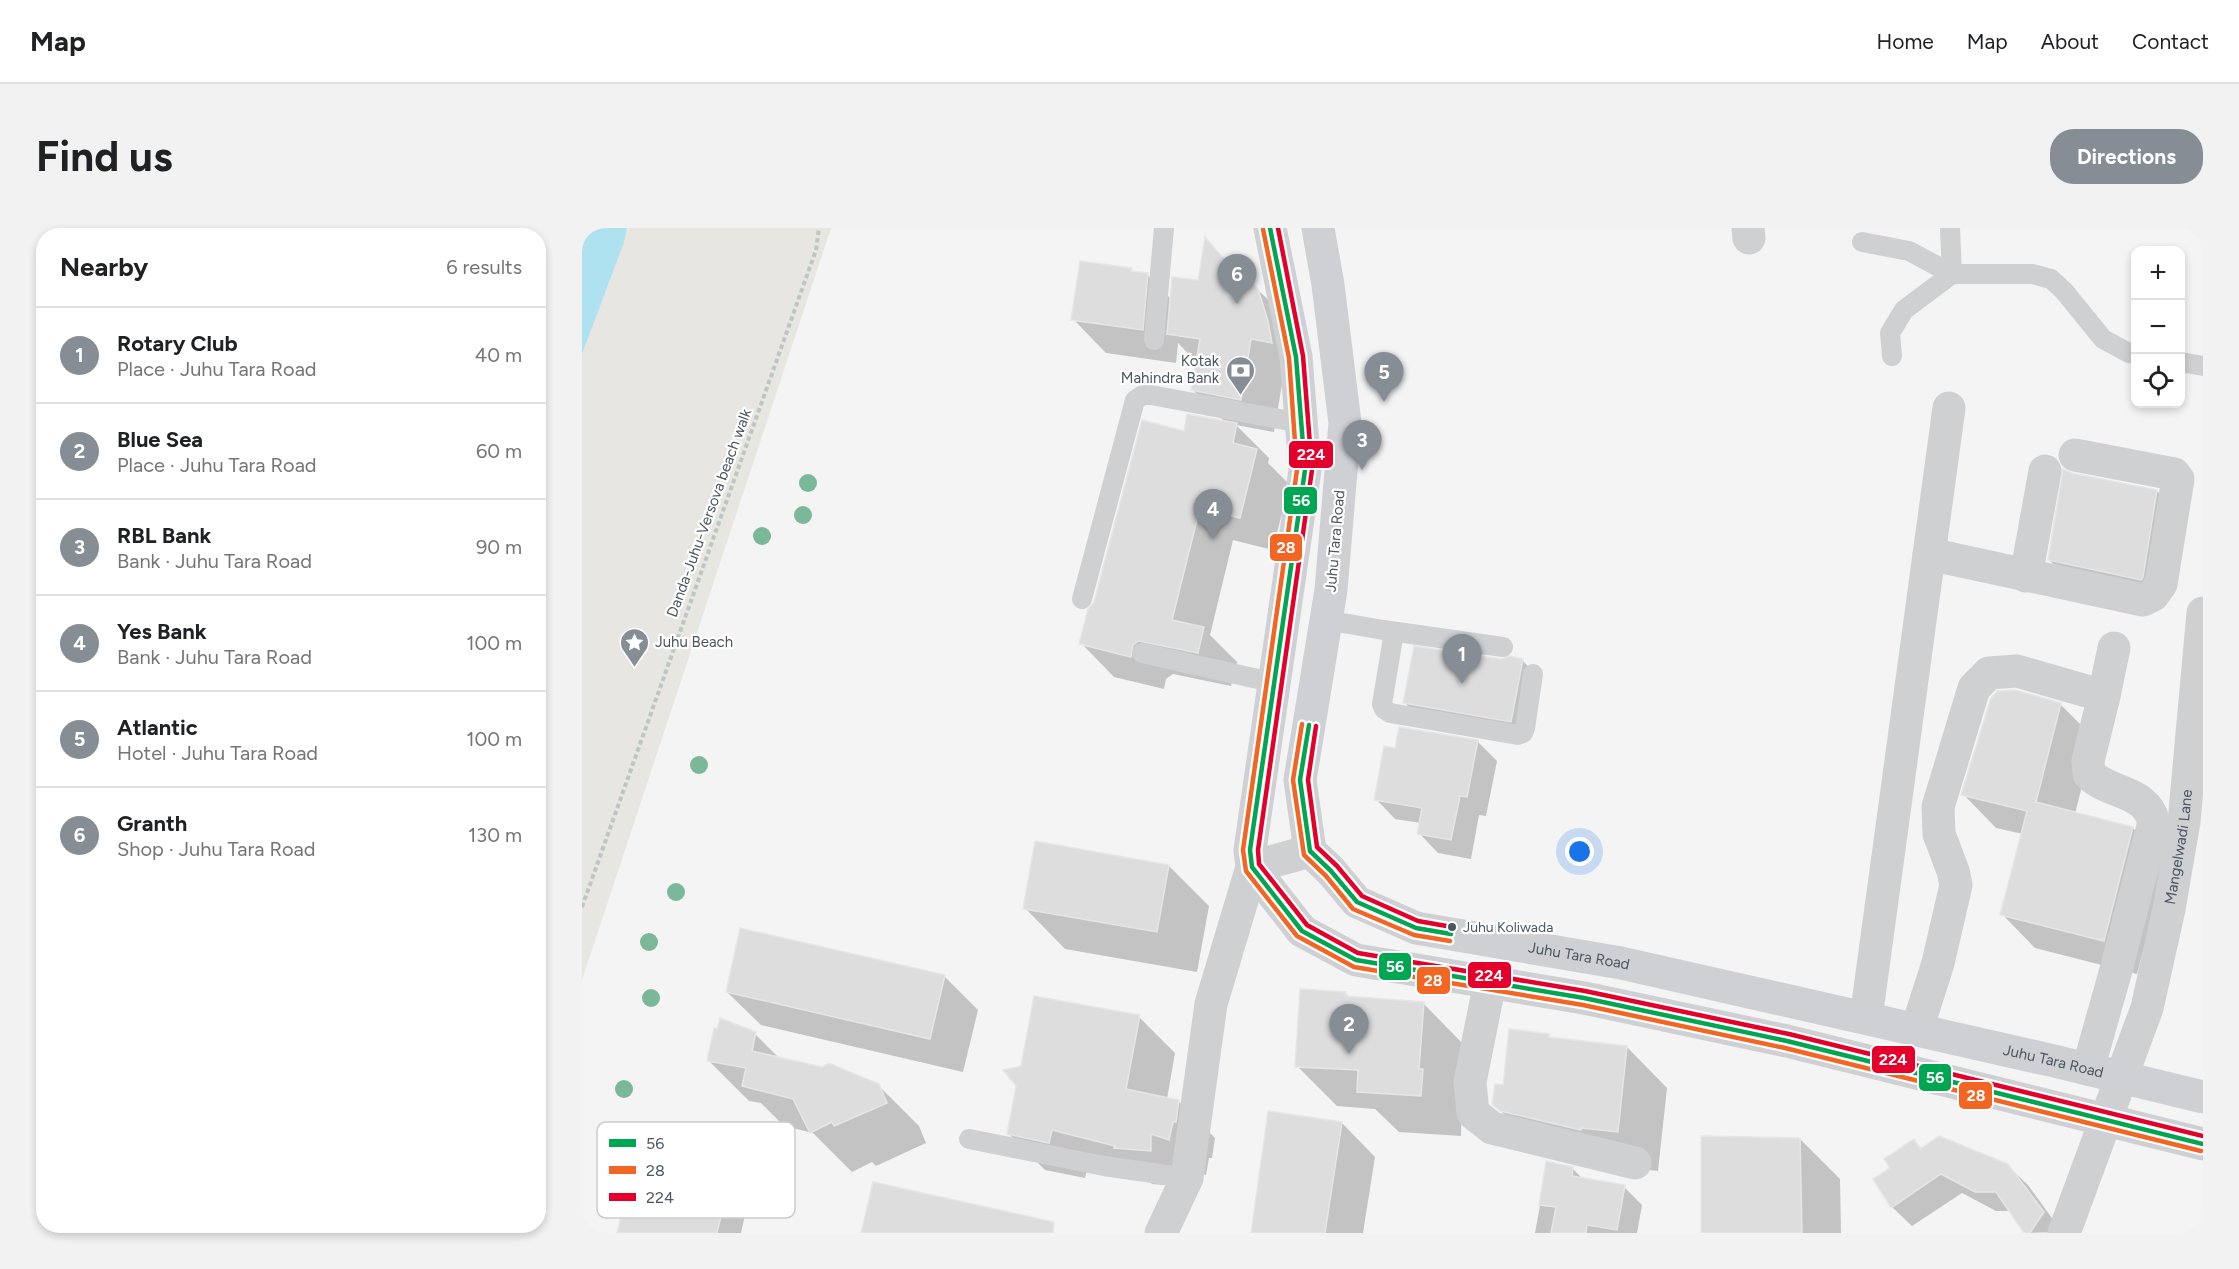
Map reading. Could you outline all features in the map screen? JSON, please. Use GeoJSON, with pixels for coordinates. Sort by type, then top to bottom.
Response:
{"type":"FeatureCollection","features":[{"type":"Feature","properties":{"kind":"main road"},"geometry":{"type":"LineString","coordinates":[[1270,228],[1296,357],[1305,470],[1250,850],[1252,867],[1302,931],[1356,960],[1584,998],[1787,1041],[2203,1144]]}},
{"type":"Feature","properties":{"kind":"main road","name":"Juhu Tara Road"},"geometry":{"type":"LineString","coordinates":[[1318,228],[1328,285],[1345,423],[1331,590],[1300,780],[1310,851],[1331,871],[1357,902],[1416,928],[1621,963],[2203,1096]]}},
{"type":"Feature","properties":{"kind":"street"},"geometry":{"type":"LineString","coordinates":[[1866,1018],[1948,408]]}},
{"type":"Feature","properties":{"kind":"street"},"geometry":{"type":"LineString","coordinates":[[1929,554],[2143,600],[2153,596],[2162,585],[2178,479],[2174,474],[2075,455]]}},
{"type":"Feature","properties":{"kind":"street"},"geometry":{"type":"LineString","coordinates":[[2026,576],[2045,471]]}},
{"type":"Feature","properties":{"kind":"street","name":"Mangelwadi Lane"},"geometry":{"type":"LineString","coordinates":[[2064,1233],[2147,1008],[2169,909],[2184,822],[2203,613]]}},
{"type":"Feature","properties":{"kind":"street"},"geometry":{"type":"LineString","coordinates":[[2088,1069],[2154,822],[2151,810],[2140,799],[2098,783],[2089,774],[2088,761],[2114,648]]}},
{"type":"Feature","properties":{"kind":"street"},"geometry":{"type":"LineString","coordinates":[[1917,1029],[1938,963],[1956,885],[1939,834],[1938,807],[1974,688],[1989,673],[2017,671],[2104,696]]}},
{"type":"Feature","properties":{"kind":"street"},"geometry":{"type":"LineString","coordinates":[[1161,1233],[1187,1178],[1211,1004],[1252,867],[1310,851]]}},
{"type":"Feature","properties":{"kind":"street"},"geometry":{"type":"LineString","coordinates":[[1490,982],[1470,1082],[1473,1113],[1492,1128],[1635,1163]]}},
{"type":"Feature","properties":{"kind":"lane"},"geometry":{"type":"LineString","coordinates":[[1154,340],[1164,228]]}},
{"type":"Feature","properties":{"kind":"lane"},"geometry":{"type":"LineString","coordinates":[[1950,228],[1952,274]]}},
{"type":"Feature","properties":{"kind":"lane"},"geometry":{"type":"LineString","coordinates":[[1862,242],[1909,251],[1952,274],[2032,274],[2050,279],[2064,291],[2103,339],[2131,353]]}},
{"type":"Feature","properties":{"kind":"lane"},"geometry":{"type":"LineString","coordinates":[[1892,356],[1890,333],[1904,310],[1952,274]]}},
{"type":"Feature","properties":{"kind":"lane"},"geometry":{"type":"LineString","coordinates":[[2185,363],[2203,366]]}},
{"type":"Feature","properties":{"kind":"lane"},"geometry":{"type":"LineString","coordinates":[[1082,599],[1135,400],[1143,395],[1151,395],[1301,423]]}},
{"type":"Feature","properties":{"kind":"lane"},"geometry":{"type":"LineString","coordinates":[[1326,620],[1503,647]]}},
{"type":"Feature","properties":{"kind":"lane"},"geometry":{"type":"LineString","coordinates":[[1394,632],[1382,704],[1384,709],[1390,713],[1518,735],[1523,733],[1525,728],[1533,674]]}},
{"type":"Feature","properties":{"kind":"lane"},"geometry":{"type":"LineString","coordinates":[[1142,653],[1275,683]]}},
{"type":"Feature","properties":{"kind":"lane"},"geometry":{"type":"LineString","coordinates":[[969,1139],[1104,1166],[1187,1178]]}},
{"type":"Feature","properties":{"kind":"path","name":"Danda-Juhu-Versova beach walk"},"geometry":{"type":"LineString","coordinates":[[582,907],[816,250],[819,228]]}},
{"type":"Feature","properties":{"kind":"sand","name":"Juhu Beach"},"geometry":{"type":"Polygon","coordinates":[[[627,228],[831,228],[582,980],[582,354],[627,228]]]}},
{"type":"Feature","properties":{"kind":"water"},"geometry":{"type":"Polygon","coordinates":[[[582,228],[627,228],[624,242],[582,354],[582,228]]]}},
{"type":"Feature","properties":{"kind":"building"},"geometry":{"type":"Polygon","coordinates":[[[1205,237],[1225,260],[1245,274],[1258,289],[1268,321],[1272,343],[1251,339],[1241,400],[1191,390],[1200,339],[1167,334],[1172,277],[1198,280],[1205,237]]]}},
{"type":"Feature","properties":{"kind":"building"},"geometry":{"type":"Polygon","coordinates":[[[1080,261],[1132,268],[1131,271],[1148,273],[1143,330],[1071,320],[1080,261]]]}},
{"type":"Feature","properties":{"kind":"building"},"geometry":{"type":"Polygon","coordinates":[[[1187,414],[1237,423],[1233,443],[1257,449],[1240,518],[1200,508],[1172,620],[1204,627],[1198,653],[1139,641],[1133,645],[1131,657],[1079,644],[1088,609],[1094,602],[1142,420],[1184,431],[1187,414]]]}},
{"type":"Feature","properties":{"kind":"building"},"geometry":{"type":"Polygon","coordinates":[[[2063,469],[2071,473],[2157,490],[2141,580],[2048,560],[2063,469]]]}},
{"type":"Feature","properties":{"kind":"building"},"geometry":{"type":"Polygon","coordinates":[[[1414,646],[1501,659],[1510,656],[1523,659],[1511,722],[1403,703],[1414,646]]]}},
{"type":"Feature","properties":{"kind":"building"},"geometry":{"type":"Polygon","coordinates":[[[2015,690],[2061,703],[2036,802],[2133,827],[2104,941],[2000,915],[2027,811],[1961,795],[1991,698],[1997,691],[2015,690]]]}},
{"type":"Feature","properties":{"kind":"building"},"geometry":{"type":"Polygon","coordinates":[[[1399,727],[1478,740],[1467,797],[1460,796],[1451,840],[1417,834],[1422,808],[1374,800],[1384,746],[1395,748],[1399,727]]]}},
{"type":"Feature","properties":{"kind":"building"},"geometry":{"type":"Polygon","coordinates":[[[1035,841],[1169,865],[1157,932],[1023,909],[1035,841]]]}},
{"type":"Feature","properties":{"kind":"building"},"geometry":{"type":"Polygon","coordinates":[[[740,928],[945,975],[930,1039],[726,992],[740,928]]]}},
{"type":"Feature","properties":{"kind":"building"},"geometry":{"type":"Polygon","coordinates":[[[1300,989],[1346,992],[1345,996],[1424,1002],[1419,1069],[1423,1069],[1421,1096],[1357,1092],[1358,1070],[1295,1067],[1300,989]]]}},
{"type":"Feature","properties":{"kind":"building"},"geometry":{"type":"Polygon","coordinates":[[[1034,996],[1140,1015],[1126,1089],[1179,1100],[1176,1122],[1173,1122],[1169,1140],[1151,1134],[1151,1151],[1114,1148],[1115,1146],[1052,1130],[1049,1143],[1007,1134],[1016,1086],[1003,1070],[1021,1066],[1034,996]]]}},
{"type":"Feature","properties":{"kind":"building"},"geometry":{"type":"Polygon","coordinates":[[[720,1018],[756,1032],[752,1051],[822,1067],[829,1063],[879,1084],[887,1103],[834,1126],[832,1122],[810,1133],[793,1099],[742,1086],[746,1068],[707,1061],[714,1028],[717,1029],[720,1018]]]}},
{"type":"Feature","properties":{"kind":"building"},"geometry":{"type":"Polygon","coordinates":[[[1509,1029],[1549,1034],[1549,1037],[1627,1046],[1618,1132],[1581,1128],[1581,1130],[1500,1111],[1492,1104],[1495,1084],[1503,1085],[1509,1029]]]}},
{"type":"Feature","properties":{"kind":"building"},"geometry":{"type":"Polygon","coordinates":[[[1268,1111],[1342,1122],[1325,1233],[1251,1233],[1268,1111]]]}},
{"type":"Feature","properties":{"kind":"building"},"geometry":{"type":"Polygon","coordinates":[[[1701,1136],[1800,1138],[1802,1233],[1701,1233],[1701,1136]]]}},
{"type":"Feature","properties":{"kind":"building"},"geometry":{"type":"Polygon","coordinates":[[[1939,1136],[2008,1164],[2044,1212],[2030,1233],[2024,1233],[1996,1192],[1975,1192],[1941,1174],[1891,1208],[1873,1179],[1890,1168],[1884,1159],[1914,1139],[1920,1149],[1939,1136]]]}},
{"type":"Feature","properties":{"kind":"building"},"geometry":{"type":"Polygon","coordinates":[[[1546,1161],[1573,1167],[1572,1176],[1625,1185],[1617,1230],[1587,1225],[1586,1233],[1551,1233],[1556,1207],[1539,1205],[1546,1161]]]}},
{"type":"Feature","properties":{"kind":"building"},"geometry":{"type":"Polygon","coordinates":[[[873,1182],[1054,1222],[1053,1233],[861,1233],[873,1182]]]}},
{"type":"Feature","properties":{"kind":"building"},"geometry":{"type":"Polygon","coordinates":[[[620,1218],[720,1218],[717,1233],[617,1233],[620,1218]]]}},
{"type":"Feature","properties":{"kind":"transit line","name":"56"},"geometry":{"type":"LineString","coordinates":[[1270,228],[1296,357],[1305,470],[1250,850],[1252,867],[1302,931],[1356,960],[1584,998],[1787,1041],[2203,1144]]}},
{"type":"Feature","properties":{"kind":"transit line","name":"224"},"geometry":{"type":"LineString","coordinates":[[1278,228],[1303,356],[1312,470],[1258,850],[1259,864],[1307,925],[1358,953],[1585,991],[1789,1034],[2203,1136]]}},
{"type":"Feature","properties":{"kind":"transit line","name":"28"},"geometry":{"type":"LineString","coordinates":[[1263,229],[1289,358],[1297,470],[1243,850],[1246,871],[1297,936],[1354,967],[1583,1005],[1785,1048],[2201,1151]]}},
{"type":"Feature","properties":{"kind":"transit line","name":"28"},"geometry":{"type":"LineString","coordinates":[[1302,724],[1293,780],[1304,855],[1326,876],[1353,909],[1414,935],[1450,941]]}},
{"type":"Feature","properties":{"kind":"transit line","name":"56"},"geometry":{"type":"LineString","coordinates":[[1309,725],[1300,780],[1310,851],[1331,871],[1357,902],[1416,928],[1451,934]]}},
{"type":"Feature","properties":{"kind":"transit line","name":"224"},"geometry":{"type":"LineString","coordinates":[[1316,726],[1308,780],[1317,847],[1337,866],[1362,896],[1418,921],[1452,927]]}},
{"type":"Feature","properties":{"kind":"place","name":"Granth"},"geometry":{"type":"Point","coordinates":[1237,304]}},
{"type":"Feature","properties":{"kind":"place","name":"Kotak Mahindra Bank"},"geometry":{"type":"Point","coordinates":[1240,396]}},
{"type":"Feature","properties":{"kind":"place","name":"Atlantic"},"geometry":{"type":"Point","coordinates":[1384,402]}},
{"type":"Feature","properties":{"kind":"place","name":"RBL Bank"},"geometry":{"type":"Point","coordinates":[1362,470]}},
{"type":"Feature","properties":{"kind":"place","name":"Yes Bank"},"geometry":{"type":"Point","coordinates":[1213,539]}},
{"type":"Feature","properties":{"kind":"place","name":"Juhu Beach"},"geometry":{"type":"Point","coordinates":[634,668]}},
{"type":"Feature","properties":{"kind":"place","name":"Rotary Club"},"geometry":{"type":"Point","coordinates":[1462,684]}},
{"type":"Feature","properties":{"kind":"place","name":"Juhu Koliwada"},"geometry":{"type":"Point","coordinates":[1452,927]}},
{"type":"Feature","properties":{"kind":"place","name":"Blue Sea"},"geometry":{"type":"Point","coordinates":[1349,1054]}}]}
